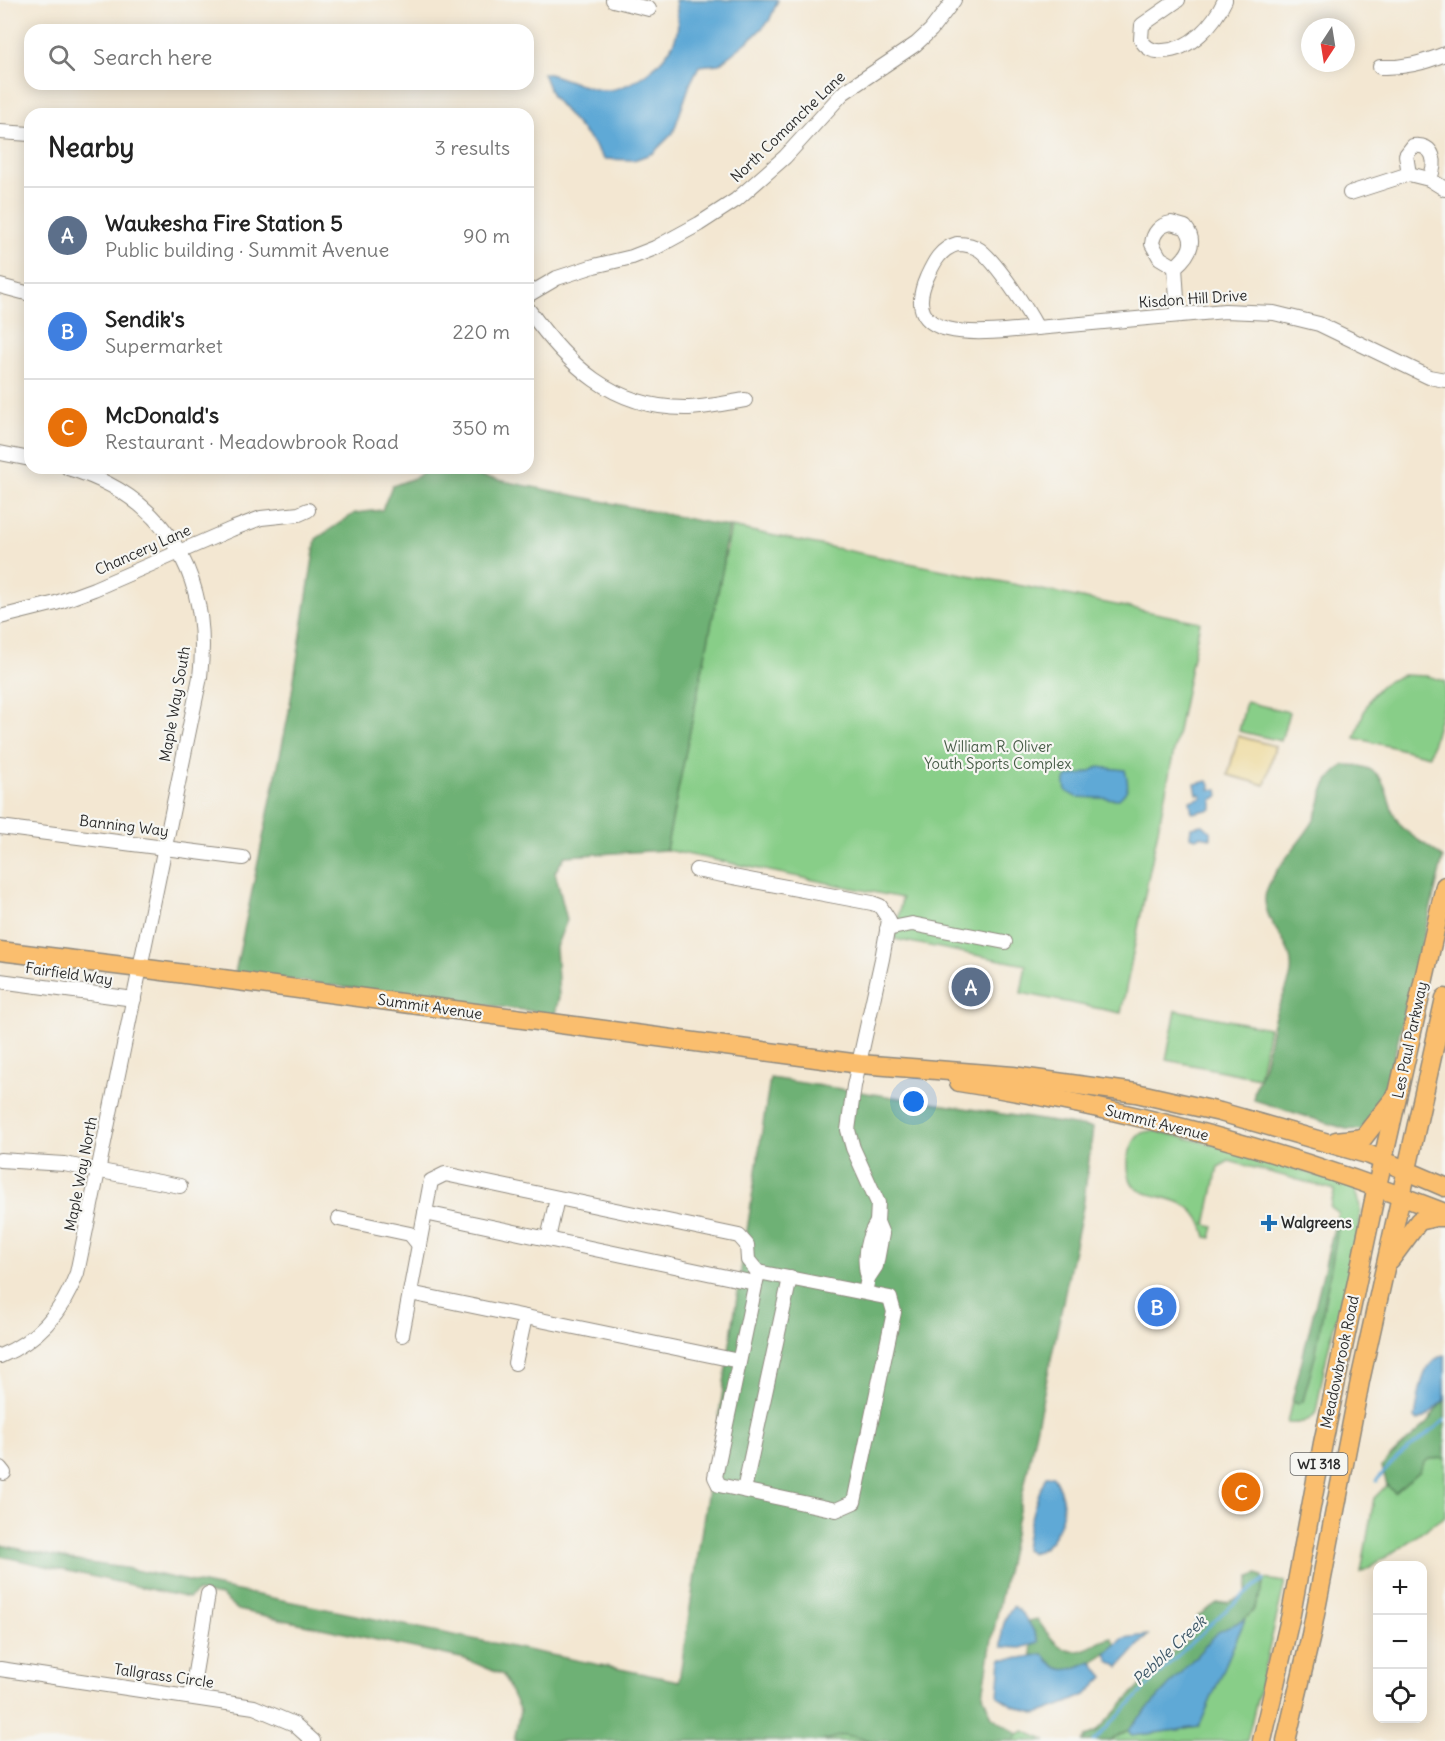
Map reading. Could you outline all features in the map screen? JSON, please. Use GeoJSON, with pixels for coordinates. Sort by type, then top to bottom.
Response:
{"type":"FeatureCollection","features":[{"type":"Feature","properties":{"kind":"main road","name":"Les Paul Parkway"},"geometry":{"type":"LineString","coordinates":[[1383,1159],[1445,886]]}},
{"type":"Feature","properties":{"kind":"main road","name":"Summit Avenue"},"geometry":{"type":"LineString","coordinates":[[0,951],[860,1064],[973,1084],[1129,1115],[1293,1157],[1377,1186],[1445,1213]]}},
{"type":"Feature","properties":{"kind":"main road","name":"Les Paul Parkway"},"geometry":{"type":"LineString","coordinates":[[1408,1170],[1445,998]]}},
{"type":"Feature","properties":{"kind":"main road","name":"Summit Avenue"},"geometry":{"type":"LineString","coordinates":[[860,1064],[1013,1076],[1136,1093],[1220,1112],[1383,1159],[1445,1187]]}},
{"type":"Feature","properties":{"kind":"main road"},"geometry":{"type":"LineString","coordinates":[[1319,1140],[1346,1141],[1363,1138],[1399,1092]]}},
{"type":"Feature","properties":{"kind":"main road","name":"Meadowbrook Road"},"geometry":{"type":"LineString","coordinates":[[1262,1741],[1291,1614],[1323,1443],[1383,1159]]}},
{"type":"Feature","properties":{"kind":"main road","name":"Meadowbrook Road"},"geometry":{"type":"LineString","coordinates":[[1286,1741],[1311,1635],[1346,1448],[1408,1170]]}},
{"type":"Feature","properties":{"kind":"main road"},"geometry":{"type":"LineString","coordinates":[[1387,1264],[1419,1221],[1445,1217]]}},
{"type":"Feature","properties":{"kind":"street"},"geometry":{"type":"LineString","coordinates":[[613,0],[649,9]]}},
{"type":"Feature","properties":{"kind":"street","name":"North Comanche Lane"},"geometry":{"type":"LineString","coordinates":[[534,292],[557,279],[594,266],[632,257],[699,224],[736,200],[769,172],[843,93],[916,44],[938,23],[954,0]]}},
{"type":"Feature","properties":{"kind":"street"},"geometry":{"type":"LineString","coordinates":[[1178,0],[1142,25],[1141,39],[1148,48],[1157,52],[1167,51],[1187,44],[1209,24],[1225,0]]}},
{"type":"Feature","properties":{"kind":"street"},"geometry":{"type":"LineString","coordinates":[[1380,67],[1398,68],[1417,65],[1445,54]]}},
{"type":"Feature","properties":{"kind":"street"},"geometry":{"type":"LineString","coordinates":[[0,132],[24,134]]}},
{"type":"Feature","properties":{"kind":"street"},"geometry":{"type":"LineString","coordinates":[[1408,174],[1406,155],[1413,146],[1427,147],[1433,156],[1432,173],[1429,179]]}},
{"type":"Feature","properties":{"kind":"street"},"geometry":{"type":"LineString","coordinates":[[1350,193],[1408,174],[1429,179],[1445,189]]}},
{"type":"Feature","properties":{"kind":"street","name":"Kisdon Hill Drive"},"geometry":{"type":"LineString","coordinates":[[1037,328],[1020,299],[978,249],[966,244],[957,244],[950,246],[937,257],[921,292],[921,309],[932,324],[953,331],[978,332],[1037,328],[1240,311],[1274,313],[1332,330],[1429,377],[1445,380]]}},
{"type":"Feature","properties":{"kind":"street"},"geometry":{"type":"LineString","coordinates":[[1175,267],[1178,315]]}},
{"type":"Feature","properties":{"kind":"street"},"geometry":{"type":"LineString","coordinates":[[0,285],[24,292]]}},
{"type":"Feature","properties":{"kind":"street"},"geometry":{"type":"LineString","coordinates":[[534,317],[565,357],[583,372],[620,394],[650,404],[683,408],[745,400]]}},
{"type":"Feature","properties":{"kind":"street"},"geometry":{"type":"LineString","coordinates":[[0,453],[24,458]]}},
{"type":"Feature","properties":{"kind":"street","name":"Maple Way South"},"geometry":{"type":"LineString","coordinates":[[85,474],[109,483],[137,503],[159,524],[179,552],[188,570],[199,604],[203,635],[200,677],[140,968]]}},
{"type":"Feature","properties":{"kind":"street","name":"Chancery Lane"},"geometry":{"type":"LineString","coordinates":[[0,617],[75,596],[261,518],[304,512]]}},
{"type":"Feature","properties":{"kind":"street","name":"Banning Way"},"geometry":{"type":"LineString","coordinates":[[0,827],[243,858]]}},
{"type":"Feature","properties":{"kind":"street"},"geometry":{"type":"LineString","coordinates":[[696,870],[872,903],[880,906],[889,920],[854,1086],[848,1130],[853,1148],[878,1203],[877,1222],[882,1234],[875,1242],[876,1266],[868,1278],[865,1293]]}},
{"type":"Feature","properties":{"kind":"street"},"geometry":{"type":"LineString","coordinates":[[887,928],[912,924],[1005,942]]}},
{"type":"Feature","properties":{"kind":"street","name":"Maple Way North"},"geometry":{"type":"LineString","coordinates":[[0,1356],[22,1346],[43,1329],[70,1291],[77,1273],[140,968]]}},
{"type":"Feature","properties":{"kind":"street","name":"Fairfield Way"},"geometry":{"type":"LineString","coordinates":[[0,981],[134,999]]}},
{"type":"Feature","properties":{"kind":"street"},"geometry":{"type":"LineString","coordinates":[[0,1161],[46,1162],[98,1169],[180,1185]]}},
{"type":"Feature","properties":{"kind":"street"},"geometry":{"type":"LineString","coordinates":[[402,1335],[431,1181],[445,1174],[739,1236],[747,1245],[748,1260],[757,1277],[715,1477],[719,1485],[836,1510],[854,1502],[894,1312],[890,1298],[790,1278],[757,1277],[548,1239],[425,1213]]}},
{"type":"Feature","properties":{"kind":"street"},"geometry":{"type":"LineString","coordinates":[[548,1239],[557,1198]]}},
{"type":"Feature","properties":{"kind":"street"},"geometry":{"type":"LineString","coordinates":[[339,1219],[410,1234],[419,1245]]}},
{"type":"Feature","properties":{"kind":"street"},"geometry":{"type":"LineString","coordinates":[[744,1490],[790,1278]]}},
{"type":"Feature","properties":{"kind":"street"},"geometry":{"type":"LineString","coordinates":[[410,1293],[739,1361]]}},
{"type":"Feature","properties":{"kind":"street"},"geometry":{"type":"LineString","coordinates":[[515,1363],[525,1317]]}},
{"type":"Feature","properties":{"kind":"street"},"geometry":{"type":"LineString","coordinates":[[191,1697],[208,1594]]}},
{"type":"Feature","properties":{"kind":"street","name":"Tallgrass Circle"},"geometry":{"type":"LineString","coordinates":[[0,1669],[254,1707],[294,1724],[313,1741]]}},
{"type":"Feature","properties":{"kind":"green space"},"geometry":{"type":"Polygon","coordinates":[[[421,474],[469,474],[729,527],[666,850],[565,856],[555,872],[567,920],[556,947],[559,997],[555,1014],[235,973],[288,717],[316,539],[355,513],[382,510],[392,486],[421,474]]]}},
{"type":"Feature","properties":{"kind":"green space","name":"William R. Oliver Youth Sports Complex"},"geometry":{"type":"Polygon","coordinates":[[[731,527],[1200,622],[1121,1013],[1021,993],[1026,965],[894,939],[902,898],[666,850],[731,527]]]}},
{"type":"Feature","properties":{"kind":"green space"},"geometry":{"type":"Polygon","coordinates":[[[1402,675],[1427,676],[1445,681],[1445,699],[1429,756],[1355,738],[1374,694],[1385,683],[1402,675]]]}},
{"type":"Feature","properties":{"kind":"green space"},"geometry":{"type":"Polygon","coordinates":[[[1246,702],[1289,712],[1281,741],[1239,731],[1246,702]]]}},
{"type":"Feature","properties":{"kind":"green space"},"geometry":{"type":"Polygon","coordinates":[[[1344,765],[1361,766],[1373,771],[1385,787],[1397,820],[1405,830],[1443,858],[1391,1071],[1380,1102],[1362,1130],[1346,1129],[1254,1100],[1255,1087],[1264,1065],[1275,1016],[1291,973],[1289,953],[1267,911],[1266,892],[1277,871],[1309,829],[1318,811],[1326,785],[1335,772],[1344,765]]]}},
{"type":"Feature","properties":{"kind":"green space"},"geometry":{"type":"Polygon","coordinates":[[[1176,1010],[1269,1028],[1259,1078],[1166,1060],[1176,1010]]]}},
{"type":"Feature","properties":{"kind":"green space"},"geometry":{"type":"Polygon","coordinates":[[[770,1078],[1093,1128],[1083,1207],[992,1639],[983,1695],[992,1717],[1018,1734],[1013,1741],[874,1741],[844,1735],[821,1741],[514,1741],[520,1711],[503,1675],[465,1659],[238,1610],[221,1596],[197,1592],[189,1598],[0,1556],[0,1545],[82,1562],[125,1568],[679,1681],[770,1078]]]}},
{"type":"Feature","properties":{"kind":"green space"},"geometry":{"type":"Polygon","coordinates":[[[1156,1131],[1237,1150],[1353,1187],[1359,1200],[1360,1217],[1354,1259],[1336,1319],[1316,1412],[1307,1420],[1287,1423],[1292,1401],[1298,1404],[1303,1401],[1315,1356],[1338,1213],[1330,1207],[1335,1190],[1229,1161],[1218,1167],[1206,1225],[1214,1227],[1211,1238],[1206,1237],[1199,1219],[1189,1207],[1142,1192],[1131,1182],[1128,1159],[1133,1144],[1142,1133],[1156,1131]]]}},
{"type":"Feature","properties":{"kind":"green space"},"geometry":{"type":"Polygon","coordinates":[[[1334,1228],[1338,1229],[1315,1356],[1303,1401],[1298,1404],[1292,1401],[1334,1228]]]}},
{"type":"Feature","properties":{"kind":"green space"},"geometry":{"type":"Polygon","coordinates":[[[1445,1400],[1445,1458],[1429,1459],[1420,1471],[1395,1493],[1387,1485],[1382,1467],[1427,1423],[1445,1400]]]}},
{"type":"Feature","properties":{"kind":"green space"},"geometry":{"type":"Polygon","coordinates":[[[1445,1458],[1445,1516],[1380,1561],[1373,1561],[1373,1565],[1361,1572],[1374,1498],[1387,1485],[1395,1493],[1420,1471],[1429,1459],[1445,1458]]]}},
{"type":"Feature","properties":{"kind":"green space"},"geometry":{"type":"Polygon","coordinates":[[[1257,1574],[1262,1576],[1262,1591],[1253,1611],[1245,1619],[1218,1633],[1128,1730],[1110,1741],[1083,1741],[1086,1736],[1096,1732],[1170,1654],[1189,1640],[1198,1616],[1217,1603],[1245,1596],[1250,1577],[1257,1574]]]}},
{"type":"Feature","properties":{"kind":"green space"},"geometry":{"type":"Polygon","coordinates":[[[1264,1579],[1285,1582],[1247,1741],[1110,1741],[1128,1730],[1132,1736],[1199,1727],[1245,1619],[1258,1600],[1264,1579]]]}},
{"type":"Feature","properties":{"kind":"green space"},"geometry":{"type":"Polygon","coordinates":[[[1037,1619],[1057,1644],[1070,1651],[1085,1649],[1112,1638],[1116,1645],[1080,1668],[1063,1670],[1056,1668],[1043,1654],[1032,1656],[1031,1644],[1038,1642],[1028,1621],[1037,1619]]]}},
{"type":"Feature","properties":{"kind":"green space"},"geometry":{"type":"Polygon","coordinates":[[[1024,1731],[1047,1741],[1013,1741],[1018,1734],[1024,1731]]]}},
{"type":"Feature","properties":{"kind":"green space"},"geometry":{"type":"Polygon","coordinates":[[[844,1735],[871,1739],[874,1741],[821,1741],[844,1735]]]}},
{"type":"Feature","properties":{"kind":"sand"},"geometry":{"type":"Polygon","coordinates":[[[1238,736],[1275,746],[1265,785],[1228,775],[1238,736]]]}},
{"type":"Feature","properties":{"kind":"water"},"geometry":{"type":"Polygon","coordinates":[[[675,0],[778,0],[769,21],[752,38],[719,64],[699,66],[690,84],[673,133],[653,153],[634,160],[604,159],[552,96],[543,73],[601,90],[612,90],[636,80],[658,63],[673,43],[678,24],[675,0]]]}},
{"type":"Feature","properties":{"kind":"water"},"geometry":{"type":"Polygon","coordinates":[[[1098,767],[1125,770],[1127,789],[1119,799],[1076,797],[1066,791],[1066,778],[1087,773],[1098,767]]]}},
{"type":"Feature","properties":{"kind":"water"},"geometry":{"type":"Polygon","coordinates":[[[1208,781],[1211,787],[1209,789],[1218,790],[1219,796],[1212,800],[1212,809],[1192,813],[1190,801],[1202,797],[1197,794],[1195,784],[1208,781]]]}},
{"type":"Feature","properties":{"kind":"water"},"geometry":{"type":"Polygon","coordinates":[[[1203,825],[1211,832],[1211,838],[1190,836],[1191,827],[1203,825]]]}},
{"type":"Feature","properties":{"kind":"water"},"geometry":{"type":"Polygon","coordinates":[[[1445,1355],[1445,1400],[1418,1421],[1415,1418],[1422,1381],[1430,1364],[1445,1355]]]}},
{"type":"Feature","properties":{"kind":"water"},"geometry":{"type":"Polygon","coordinates":[[[1046,1476],[1053,1476],[1061,1493],[1063,1504],[1061,1519],[1051,1541],[1039,1551],[1032,1553],[1025,1549],[1026,1540],[1033,1511],[1046,1476]]]}},
{"type":"Feature","properties":{"kind":"water"},"geometry":{"type":"Polygon","coordinates":[[[1013,1606],[1022,1613],[1039,1642],[1021,1648],[1002,1647],[1003,1625],[1013,1606]]]}},
{"type":"Feature","properties":{"kind":"water"},"geometry":{"type":"Polygon","coordinates":[[[1245,1619],[1199,1727],[1132,1736],[1128,1730],[1218,1632],[1245,1619]]]}},
{"type":"Feature","properties":{"kind":"water"},"geometry":{"type":"Polygon","coordinates":[[[1148,1635],[1119,1667],[1109,1661],[1106,1653],[1124,1638],[1148,1635]]]}},
{"type":"Feature","properties":{"kind":"water"},"geometry":{"type":"Polygon","coordinates":[[[1043,1654],[1054,1666],[1064,1670],[1076,1668],[1091,1661],[1104,1677],[1087,1694],[1037,1714],[1012,1705],[998,1696],[1001,1659],[1043,1654]]]}},
{"type":"Feature","properties":{"kind":"waterway","name":"Pebble Creek"},"geometry":{"type":"LineString","coordinates":[[1376,1481],[1398,1457],[1445,1420]]}},
{"type":"Feature","properties":{"kind":"waterway","name":"Pebble Creek"},"geometry":{"type":"LineString","coordinates":[[1094,1741],[1167,1666],[1224,1612],[1264,1579]]}},
{"type":"Feature","properties":{"kind":"place","name":"Waukesha Fire Station 5"},"geometry":{"type":"Point","coordinates":[971,987]}},
{"type":"Feature","properties":{"kind":"place","name":"Walgreens"},"geometry":{"type":"Point","coordinates":[1269,1223]}},
{"type":"Feature","properties":{"kind":"place","name":"Sendik's"},"geometry":{"type":"Point","coordinates":[1157,1307]}},
{"type":"Feature","properties":{"kind":"place","name":"McDonald's"},"geometry":{"type":"Point","coordinates":[1241,1492]}}]}
